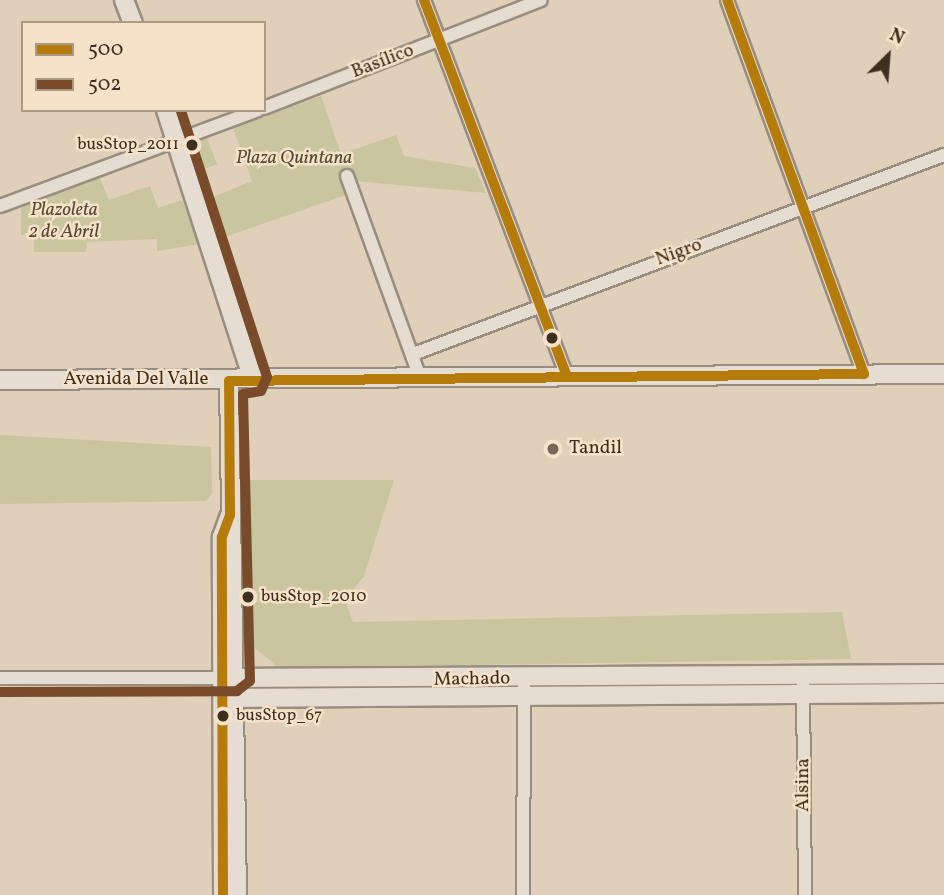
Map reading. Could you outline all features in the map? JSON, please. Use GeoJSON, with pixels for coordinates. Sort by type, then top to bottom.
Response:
{"type":"FeatureCollection","features":[{"type":"Feature","properties":{"kind":"street"},"geometry":{"type":"LineString","coordinates":[[124,0],[132,21]]}},
{"type":"Feature","properties":{"kind":"street"},"geometry":{"type":"LineString","coordinates":[[424,0],[567,377]]}},
{"type":"Feature","properties":{"kind":"street","name":"Basílico"},"geometry":{"type":"LineString","coordinates":[[266,107],[541,0]]}},
{"type":"Feature","properties":{"kind":"street"},"geometry":{"type":"LineString","coordinates":[[727,0],[864,374]]}},
{"type":"Feature","properties":{"kind":"street"},"geometry":{"type":"LineString","coordinates":[[167,112],[253,379]]}},
{"type":"Feature","properties":{"kind":"street"},"geometry":{"type":"LineString","coordinates":[[0,206],[252,112]]}},
{"type":"Feature","properties":{"kind":"street","name":"Nigro"},"geometry":{"type":"LineString","coordinates":[[416,354],[538,305],[944,155]]}},
{"type":"Feature","properties":{"kind":"street"},"geometry":{"type":"LineString","coordinates":[[347,176],[416,354],[420,378]]}},
{"type":"Feature","properties":{"kind":"street","name":"Avenida Del Valle"},"geometry":{"type":"LineString","coordinates":[[0,380],[229,381],[944,374]]}},
{"type":"Feature","properties":{"kind":"street"},"geometry":{"type":"LineString","coordinates":[[223,895],[230,698],[229,381]]}},
{"type":"Feature","properties":{"kind":"street","name":"Machado"},"geometry":{"type":"LineString","coordinates":[[230,698],[803,675],[944,674]]}},
{"type":"Feature","properties":{"kind":"street","name":"Alsina"},"geometry":{"type":"LineString","coordinates":[[803,675],[805,895]]}},
{"type":"Feature","properties":{"kind":"street","name":"Machado"},"geometry":{"type":"LineString","coordinates":[[0,678],[230,678],[804,694],[944,693]]}},
{"type":"Feature","properties":{"kind":"street"},"geometry":{"type":"LineString","coordinates":[[523,895],[524,688]]}},
{"type":"Feature","properties":{"kind":"street"},"geometry":{"type":"LineString","coordinates":[[230,698],[237,895]]}},
{"type":"Feature","properties":{"kind":"green space","name":"Plaza Quintana"},"geometry":{"type":"Polygon","coordinates":[[[321,96],[341,154],[396,135],[404,156],[475,168],[486,193],[354,181],[357,191],[225,237],[211,198],[252,181],[233,128],[321,96]]]}},
{"type":"Feature","properties":{"kind":"green space"},"geometry":{"type":"Polygon","coordinates":[[[207,138],[217,164],[196,172],[186,146],[207,138]]]}},
{"type":"Feature","properties":{"kind":"green space","name":"Plazoleta 2 de Abril"},"geometry":{"type":"Polygon","coordinates":[[[99,176],[109,200],[150,186],[158,208],[182,200],[200,244],[157,251],[157,239],[87,242],[86,252],[34,252],[34,235],[21,235],[21,206],[99,176]]]}},
{"type":"Feature","properties":{"kind":"green space"},"geometry":{"type":"Polygon","coordinates":[[[0,435],[211,447],[212,494],[206,501],[0,504],[0,435]]]}},
{"type":"Feature","properties":{"kind":"green space"},"geometry":{"type":"Polygon","coordinates":[[[240,480],[394,480],[364,576],[345,600],[353,622],[842,612],[851,659],[279,668],[246,641],[240,480]]]}},
{"type":"Feature","properties":{"kind":"green space"},"geometry":{"type":"Polygon","coordinates":[[[531,681],[794,681],[794,686],[531,686],[531,681]]]}},
{"type":"Feature","properties":{"kind":"green space"},"geometry":{"type":"Polygon","coordinates":[[[249,685],[512,685],[512,690],[249,690],[249,685]]]}},
{"type":"Feature","properties":{"kind":"transit line","name":"500"},"geometry":{"type":"LineString","coordinates":[[424,0],[567,377]]}},
{"type":"Feature","properties":{"kind":"transit line","name":"500"},"geometry":{"type":"LineString","coordinates":[[229,381],[864,374],[727,0]]}},
{"type":"Feature","properties":{"kind":"transit line","name":"502"},"geometry":{"type":"LineString","coordinates":[[0,692],[237,691],[250,681],[243,394],[261,391],[267,377],[182,112]]}},
{"type":"Feature","properties":{"kind":"transit line","name":"500"},"geometry":{"type":"LineString","coordinates":[[223,895],[222,537],[230,515],[229,381]]}},
{"type":"Feature","properties":{"kind":"place","name":"busStop_2011"},"geometry":{"type":"Point","coordinates":[192,145]}},
{"type":"Feature","properties":{"kind":"place","name":"Tandil"},"geometry":{"type":"Point","coordinates":[553,449]}},
{"type":"Feature","properties":{"kind":"place","name":"busStop_2010"},"geometry":{"type":"Point","coordinates":[248,597]}},
{"type":"Feature","properties":{"kind":"place","name":"busStop_67"},"geometry":{"type":"Point","coordinates":[223,716]}}]}
